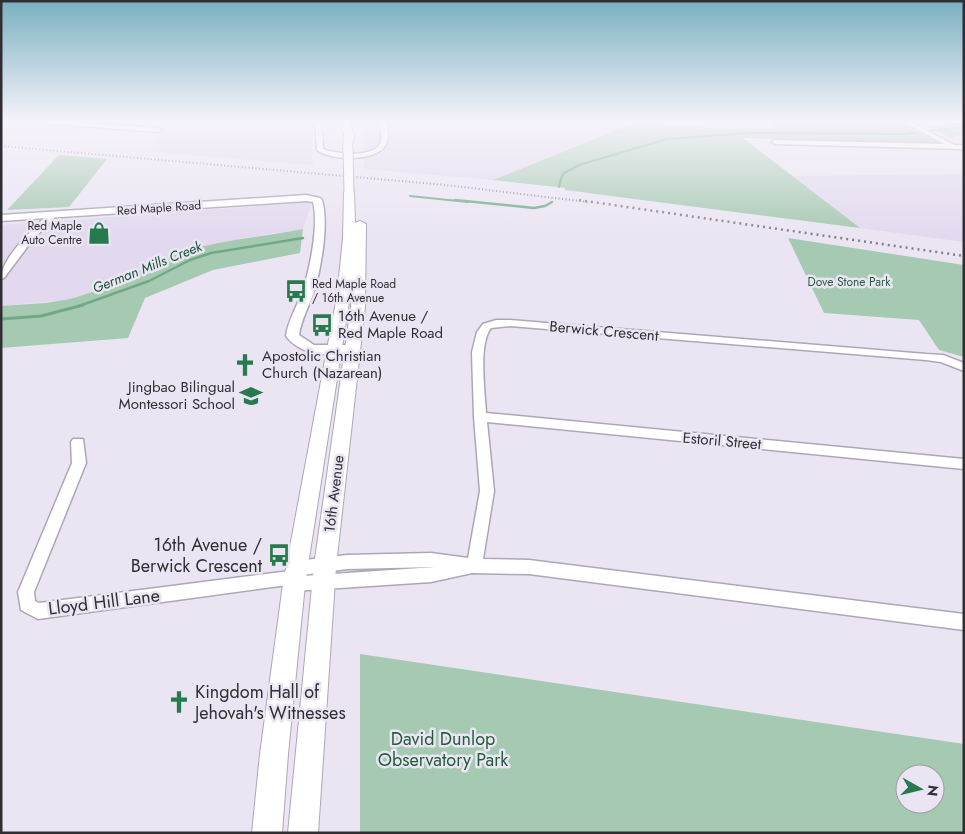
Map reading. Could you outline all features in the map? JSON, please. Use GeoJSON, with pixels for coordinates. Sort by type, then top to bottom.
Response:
{"type":"FeatureCollection","features":[{"type":"Feature","properties":{"kind":"main road","name":"16th Avenue"},"geometry":{"type":"LineString","coordinates":[[303,833],[324,574],[359,294],[354,159]]}},
{"type":"Feature","properties":{"kind":"main road","name":"16th Avenue"},"geometry":{"type":"LineString","coordinates":[[356,159],[359,174]]}},
{"type":"Feature","properties":{"kind":"main road","name":"16th Avenue"},"geometry":{"type":"LineString","coordinates":[[267,833],[295,576],[302,547],[344,296],[348,238],[355,191]]}},
{"type":"Feature","properties":{"kind":"street","name":"Red Maple Road"},"geometry":{"type":"LineString","coordinates":[[1,218],[306,198],[317,200],[320,205],[319,228],[312,271],[308,291],[293,326],[292,336],[298,344],[311,349],[335,348]]}},
{"type":"Feature","properties":{"kind":"street"},"geometry":{"type":"LineString","coordinates":[[1,276],[28,240],[53,214]]}},
{"type":"Feature","properties":{"kind":"street","name":"Berwick Crescent"},"geometry":{"type":"LineString","coordinates":[[474,566],[486,501],[487,476],[480,417],[478,352],[482,332],[487,326],[496,323],[926,357],[943,359],[964,367]]}},
{"type":"Feature","properties":{"kind":"street"},"geometry":{"type":"LineString","coordinates":[[335,348],[353,348]]}},
{"type":"Feature","properties":{"kind":"street","name":"Estoril Street"},"geometry":{"type":"LineString","coordinates":[[480,417],[964,464]]}},
{"type":"Feature","properties":{"kind":"street","name":"Lloyd Hill Lane"},"geometry":{"type":"LineString","coordinates":[[78,442],[80,462],[26,592],[27,605],[38,611],[295,576]]}},
{"type":"Feature","properties":{"kind":"street"},"geometry":{"type":"LineString","coordinates":[[295,576],[324,574],[431,575],[474,566],[529,567],[964,622]]}},
{"type":"Feature","properties":{"kind":"shaded area"},"geometry":{"type":"Polygon","coordinates":[[[237,159],[313,159],[313,165],[237,159]]]}},
{"type":"Feature","properties":{"kind":"shaded area"},"geometry":{"type":"Polygon","coordinates":[[[364,159],[545,159],[493,180],[364,169],[364,159]]]}},
{"type":"Feature","properties":{"kind":"shaded area"},"geometry":{"type":"Polygon","coordinates":[[[964,174],[964,242],[860,228],[792,176],[964,174]]]}},
{"type":"Feature","properties":{"kind":"shaded area"},"geometry":{"type":"Polygon","coordinates":[[[312,202],[303,229],[242,238],[78,297],[59,301],[1,306],[1,225],[312,202]]]}},
{"type":"Feature","properties":{"kind":"green space"},"geometry":{"type":"Polygon","coordinates":[[[55,159],[107,159],[69,207],[7,210],[55,159]]]}},
{"type":"Feature","properties":{"kind":"green space"},"geometry":{"type":"Polygon","coordinates":[[[545,159],[770,159],[860,228],[565,190],[565,188],[493,180],[545,159]]]}},
{"type":"Feature","properties":{"kind":"green space"},"geometry":{"type":"Polygon","coordinates":[[[303,229],[300,253],[213,270],[145,298],[128,338],[1,348],[1,306],[49,302],[77,297],[103,288],[180,253],[225,242],[303,229]]]}},
{"type":"Feature","properties":{"kind":"green space","name":"Dove Stone Park"},"geometry":{"type":"Polygon","coordinates":[[[788,238],[964,265],[964,357],[939,350],[919,320],[824,313],[788,238]]]}},
{"type":"Feature","properties":{"kind":"green space","name":"David Dunlop Observatory Park"},"geometry":{"type":"Polygon","coordinates":[[[360,654],[964,744],[964,833],[360,833],[360,654]]]}},
{"type":"Feature","properties":{"kind":"waterway","name":"German Mills Creek"},"geometry":{"type":"LineString","coordinates":[[559,187],[564,173],[579,165],[600,159]]}},
{"type":"Feature","properties":{"kind":"waterway","name":"German Mills Creek"},"geometry":{"type":"LineString","coordinates":[[410,196],[468,202]]}},
{"type":"Feature","properties":{"kind":"waterway","name":"German Mills Creek"},"geometry":{"type":"LineString","coordinates":[[455,200],[534,208],[545,206],[552,202]]}},
{"type":"Feature","properties":{"kind":"waterway","name":"German Mills Creek"},"geometry":{"type":"LineString","coordinates":[[79,306],[149,281],[190,260],[211,253],[303,238]]}},
{"type":"Feature","properties":{"kind":"waterway","name":"German Mills Creek"},"geometry":{"type":"LineString","coordinates":[[1,319],[41,316],[83,305]]}},
{"type":"Feature","properties":{"kind":"railway"},"geometry":{"type":"LineString","coordinates":[[148,159],[446,185],[588,202]]}},
{"type":"Feature","properties":{"kind":"railway"},"geometry":{"type":"LineString","coordinates":[[579,200],[964,256]]}},
{"type":"Feature","properties":{"kind":"place","name":"Red Maple Auto Centre"},"geometry":{"type":"Point","coordinates":[99,233]}},
{"type":"Feature","properties":{"kind":"place","name":"Red Maple Road / 16th Avenue"},"geometry":{"type":"Point","coordinates":[296,291]}},
{"type":"Feature","properties":{"kind":"place","name":"16th Avenue / Red Maple Road"},"geometry":{"type":"Point","coordinates":[322,325]}},
{"type":"Feature","properties":{"kind":"place","name":"Apostolic Christian Church (Nazarean)"},"geometry":{"type":"Point","coordinates":[245,365]}},
{"type":"Feature","properties":{"kind":"place","name":"Jingbao Bilingual Montessori School"},"geometry":{"type":"Point","coordinates":[251,396]}},
{"type":"Feature","properties":{"kind":"place","name":"16th Avenue / Berwick Crescent"},"geometry":{"type":"Point","coordinates":[279,555]}},
{"type":"Feature","properties":{"kind":"place","name":"Kingdom Hall of Jehovah's Witnesses"},"geometry":{"type":"Point","coordinates":[179,702]}}]}
